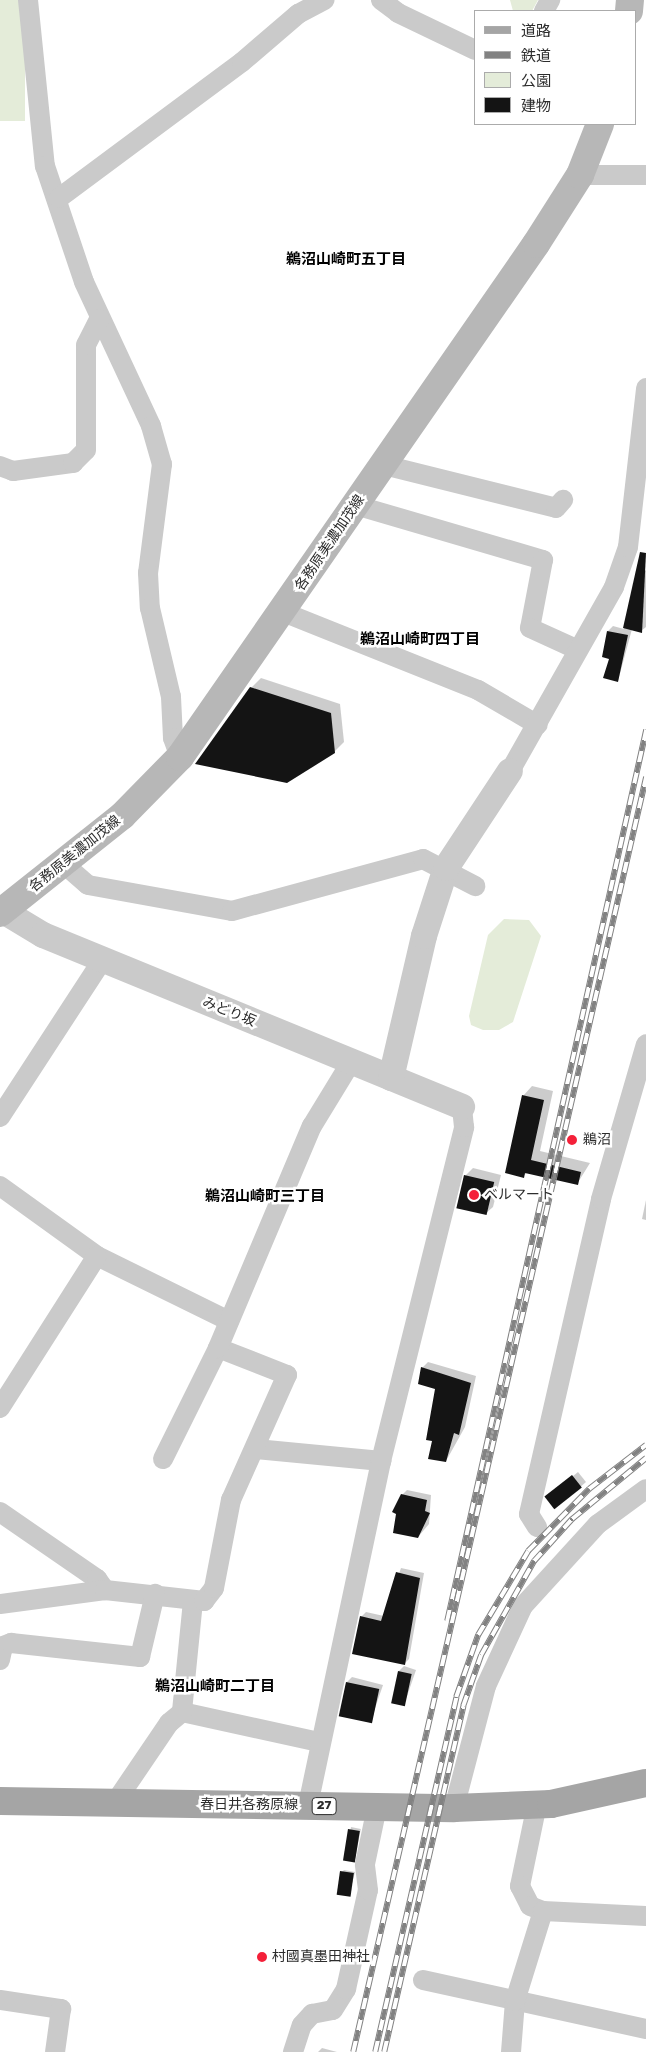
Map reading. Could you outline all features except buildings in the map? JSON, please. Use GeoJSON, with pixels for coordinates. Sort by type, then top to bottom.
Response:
{"type":"FeatureCollection","features":[{"type":"Feature","properties":{"kind":"main road","name":"各務原美濃加茂線"},"geometry":{"type":"LineString","coordinates":[[1,911],[65,865],[122,816],[180,757],[283,612],[580,175],[600,125]]}},
{"type":"Feature","properties":{"kind":"main road","name":"春日井各務原線"},"geometry":{"type":"LineString","coordinates":[[0,1801],[454,1808],[537,1804],[646,1782]]}},
{"type":"Feature","properties":{"kind":"street"},"geometry":{"type":"LineString","coordinates":[[28,0],[45,166],[59,198],[99,319],[151,426],[162,464],[148,573],[150,608],[171,697],[172,738],[180,757]]}},
{"type":"Feature","properties":{"kind":"street"},"geometry":{"type":"LineString","coordinates":[[59,198],[242,62],[298,14],[324,0]]}},
{"type":"Feature","properties":{"kind":"street"},"geometry":{"type":"LineString","coordinates":[[381,0],[398,13],[473,49]]}},
{"type":"Feature","properties":{"kind":"street"},"geometry":{"type":"LineString","coordinates":[[580,175],[592,178],[646,176]]}},
{"type":"Feature","properties":{"kind":"street"},"geometry":{"type":"LineString","coordinates":[[0,466],[13,471],[73,463],[86,450],[86,345],[99,319]]}},
{"type":"Feature","properties":{"kind":"street"},"geometry":{"type":"LineString","coordinates":[[391,1078],[424,936],[446,868],[538,725],[576,649],[614,587],[628,547],[646,388]]}},
{"type":"Feature","properties":{"kind":"street"},"geometry":{"type":"LineString","coordinates":[[384,465],[556,508],[563,500]]}},
{"type":"Feature","properties":{"kind":"street"},"geometry":{"type":"LineString","coordinates":[[355,505],[543,560],[530,628],[576,649]]}},
{"type":"Feature","properties":{"kind":"street"},"geometry":{"type":"LineString","coordinates":[[283,612],[478,690],[538,725]]}},
{"type":"Feature","properties":{"kind":"street"},"geometry":{"type":"LineString","coordinates":[[65,865],[88,885],[232,911],[423,859],[446,868],[475,886]]}},
{"type":"Feature","properties":{"kind":"street","name":"みどり坂"},"geometry":{"type":"LineString","coordinates":[[1,911],[43,935],[462,1108]]}},
{"type":"Feature","properties":{"kind":"street"},"geometry":{"type":"LineString","coordinates":[[0,1117],[103,959]]}},
{"type":"Feature","properties":{"kind":"street"},"geometry":{"type":"LineString","coordinates":[[537,1527],[529,1514],[601,1199],[646,1044]]}},
{"type":"Feature","properties":{"kind":"street"},"geometry":{"type":"LineString","coordinates":[[162,1459],[218,1348],[312,1126],[351,1062]]}},
{"type":"Feature","properties":{"kind":"street"},"geometry":{"type":"LineString","coordinates":[[308,1805],[318,1742],[381,1461],[464,1128],[462,1108]]}},
{"type":"Feature","properties":{"kind":"street"},"geometry":{"type":"LineString","coordinates":[[0,1186],[97,1256],[229,1321]]}},
{"type":"Feature","properties":{"kind":"street"},"geometry":{"type":"LineString","coordinates":[[0,1408],[97,1256]]}},
{"type":"Feature","properties":{"kind":"street"},"geometry":{"type":"LineString","coordinates":[[0,1604],[105,1590],[156,1594],[193,1601],[204,1601],[214,1588],[230,1500],[256,1449],[287,1375],[218,1348]]}},
{"type":"Feature","properties":{"kind":"street"},"geometry":{"type":"LineString","coordinates":[[256,1449],[381,1461]]}},
{"type":"Feature","properties":{"kind":"street"},"geometry":{"type":"LineString","coordinates":[[454,1808],[486,1686],[523,1606],[598,1524],[646,1489]]}},
{"type":"Feature","properties":{"kind":"street"},"geometry":{"type":"LineString","coordinates":[[0,1512],[97,1579],[105,1590]]}},
{"type":"Feature","properties":{"kind":"street"},"geometry":{"type":"LineString","coordinates":[[0,1660],[3,1646],[11,1643],[140,1657],[156,1594]]}},
{"type":"Feature","properties":{"kind":"street"},"geometry":{"type":"LineString","coordinates":[[114,1804],[169,1723],[182,1712],[193,1601]]}},
{"type":"Feature","properties":{"kind":"street"},"geometry":{"type":"LineString","coordinates":[[182,1712],[318,1742]]}},
{"type":"Feature","properties":{"kind":"street"},"geometry":{"type":"LineString","coordinates":[[537,1804],[520,1886],[530,1906],[543,1911],[646,1916]]}},
{"type":"Feature","properties":{"kind":"street"},"geometry":{"type":"LineString","coordinates":[[293,2052],[302,2025],[312,2014],[333,2010],[346,1989],[368,1890],[365,1864],[377,1807]]}},
{"type":"Feature","properties":{"kind":"street"},"geometry":{"type":"LineString","coordinates":[[511,2052],[515,2001],[543,1911]]}},
{"type":"Feature","properties":{"kind":"street"},"geometry":{"type":"LineString","coordinates":[[424,1980],[646,2029]]}},
{"type":"Feature","properties":{"kind":"street"},"geometry":{"type":"LineString","coordinates":[[0,2000],[61,2010],[55,2052]]}},
{"type":"Feature","properties":{"kind":"green space"},"geometry":{"type":"Polygon","coordinates":[[[0,0],[25,0],[25,121],[0,121],[0,0]]]}},
{"type":"Feature","properties":{"kind":"green space"},"geometry":{"type":"Polygon","coordinates":[[[510,0],[538,0],[533,10],[513,10],[510,0]]]}},
{"type":"Feature","properties":{"kind":"green space"},"geometry":{"type":"Polygon","coordinates":[[[504,919],[529,920],[541,936],[513,1022],[499,1030],[483,1030],[471,1025],[469,1016],[488,935],[504,919]]]}},
{"type":"Feature","properties":{"kind":"railway"},"geometry":{"type":"LineString","coordinates":[[447,1621],[646,730]]}},
{"type":"Feature","properties":{"kind":"railway"},"geometry":{"type":"LineString","coordinates":[[353,2052],[646,777]]}},
{"type":"Feature","properties":{"kind":"railway"},"geometry":{"type":"LineString","coordinates":[[375,2052],[456,1697],[478,1635],[528,1551],[589,1489],[646,1445]]}},
{"type":"Feature","properties":{"kind":"railway"},"geometry":{"type":"LineString","coordinates":[[384,2052],[463,1706],[481,1655],[534,1561],[572,1519],[646,1458]]}},
{"type":"Feature","properties":{"kind":"place","name":"鵜沼"},"geometry":{"type":"Point","coordinates":[572,1140]}},
{"type":"Feature","properties":{"kind":"place","name":"ベルマート"},"geometry":{"type":"Point","coordinates":[474,1195]}},
{"type":"Feature","properties":{"kind":"place","name":"村國真墨田神社"},"geometry":{"type":"Point","coordinates":[262,1957]}},
{"type":"Feature","properties":{"kind":"district","name":"鵜沼山崎町五丁目"},"geometry":{"type":"Point","coordinates":[346,260]}},
{"type":"Feature","properties":{"kind":"district","name":"鵜沼山崎町四丁目"},"geometry":{"type":"Point","coordinates":[420,640]}},
{"type":"Feature","properties":{"kind":"district","name":"鵜沼山崎町三丁目"},"geometry":{"type":"Point","coordinates":[265,1197]}},
{"type":"Feature","properties":{"kind":"district","name":"鵜沼山崎町二丁目"},"geometry":{"type":"Point","coordinates":[215,1687]}}]}
